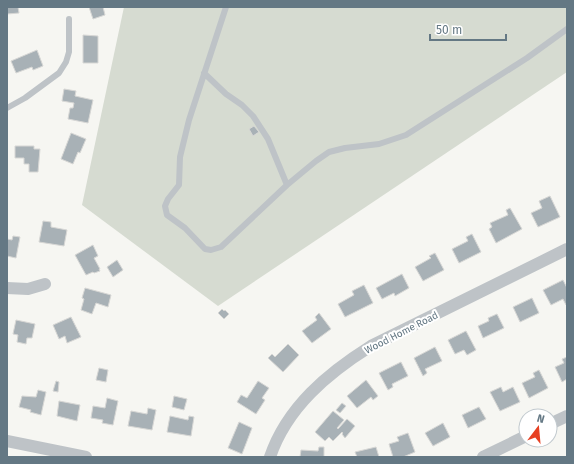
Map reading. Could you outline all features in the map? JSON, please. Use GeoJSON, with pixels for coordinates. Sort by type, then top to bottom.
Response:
{"type":"FeatureCollection","features":[{"type":"Feature","properties":{"kind":"street","name":"Wood Home Road"},"geometry":{"type":"LineString","coordinates":[[270,457],[284,428],[302,402],[321,382],[346,361],[370,346],[567,249]]}},
{"type":"Feature","properties":{"kind":"street"},"geometry":{"type":"LineString","coordinates":[[7,288],[28,289],[45,284]]}},
{"type":"Feature","properties":{"kind":"street"},"geometry":{"type":"LineString","coordinates":[[483,457],[518,440]]}},
{"type":"Feature","properties":{"kind":"street"},"geometry":{"type":"LineString","coordinates":[[7,441],[86,457]]}},
{"type":"Feature","properties":{"kind":"lane"},"geometry":{"type":"LineString","coordinates":[[226,7],[189,120],[180,157],[178,186],[164,206],[167,215],[185,228],[205,249],[211,250],[221,246],[287,185],[329,152],[345,148],[379,144],[406,136],[527,58],[567,29]]}},
{"type":"Feature","properties":{"kind":"lane"},"geometry":{"type":"LineString","coordinates":[[7,108],[25,98],[59,73],[66,62],[69,52],[69,20]]}},
{"type":"Feature","properties":{"kind":"lane"},"geometry":{"type":"LineString","coordinates":[[204,73],[226,94],[242,105],[253,116],[268,139],[287,185]]}},
{"type":"Feature","properties":{"kind":"shaded area"},"geometry":{"type":"Polygon","coordinates":[[[124,7],[567,7],[567,72],[218,306],[82,205],[124,7]]]}},
{"type":"Feature","properties":{"kind":"building"},"geometry":{"type":"Polygon","coordinates":[[[7,7],[18,7],[19,13],[7,14],[7,7]]]}},
{"type":"Feature","properties":{"kind":"building"},"geometry":{"type":"Polygon","coordinates":[[[89,7],[103,7],[105,15],[93,19],[89,7]]]}},
{"type":"Feature","properties":{"kind":"building"},"geometry":{"type":"Polygon","coordinates":[[[83,35],[98,36],[98,63],[83,63],[83,35]]]}},
{"type":"Feature","properties":{"kind":"building"},"geometry":{"type":"Polygon","coordinates":[[[37,50],[43,66],[33,70],[32,67],[16,73],[11,61],[37,50]]]}},
{"type":"Feature","properties":{"kind":"building"},"geometry":{"type":"Polygon","coordinates":[[[64,89],[76,91],[75,96],[93,100],[88,123],[68,119],[70,108],[73,108],[74,103],[62,101],[64,89]]]}},
{"type":"Feature","properties":{"kind":"building"},"geometry":{"type":"Polygon","coordinates":[[[254,126],[259,132],[253,136],[249,129],[254,126]]]}},
{"type":"Feature","properties":{"kind":"building"},"geometry":{"type":"Polygon","coordinates":[[[71,133],[86,139],[73,164],[61,159],[71,133]]]}},
{"type":"Feature","properties":{"kind":"building"},"geometry":{"type":"Polygon","coordinates":[[[15,146],[34,146],[34,149],[40,149],[38,172],[29,172],[29,164],[24,164],[24,158],[15,158],[15,146]]]}},
{"type":"Feature","properties":{"kind":"building"},"geometry":{"type":"Polygon","coordinates":[[[550,196],[560,217],[538,227],[531,213],[542,208],[539,201],[550,196]]]}},
{"type":"Feature","properties":{"kind":"building"},"geometry":{"type":"Polygon","coordinates":[[[510,208],[522,229],[496,243],[489,229],[492,227],[490,223],[508,215],[506,210],[510,208]]]}},
{"type":"Feature","properties":{"kind":"building"},"geometry":{"type":"Polygon","coordinates":[[[43,221],[51,222],[51,227],[67,230],[64,246],[39,242],[43,221]]]}},
{"type":"Feature","properties":{"kind":"building"},"geometry":{"type":"Polygon","coordinates":[[[472,234],[481,252],[459,263],[452,249],[468,241],[466,237],[472,234]]]}},
{"type":"Feature","properties":{"kind":"building"},"geometry":{"type":"Polygon","coordinates":[[[13,236],[20,237],[16,258],[7,256],[7,239],[12,240],[13,236]]]}},
{"type":"Feature","properties":{"kind":"building"},"geometry":{"type":"Polygon","coordinates":[[[93,245],[98,256],[94,258],[100,271],[86,275],[75,255],[93,245]]]}},
{"type":"Feature","properties":{"kind":"building"},"geometry":{"type":"Polygon","coordinates":[[[435,253],[444,270],[423,281],[415,267],[431,258],[429,256],[435,253]]]}},
{"type":"Feature","properties":{"kind":"building"},"geometry":{"type":"Polygon","coordinates":[[[117,260],[123,270],[113,277],[107,267],[117,260]]]}},
{"type":"Feature","properties":{"kind":"building"},"geometry":{"type":"Polygon","coordinates":[[[402,274],[409,288],[395,296],[394,293],[382,299],[376,288],[402,274]]]}},
{"type":"Feature","properties":{"kind":"building"},"geometry":{"type":"Polygon","coordinates":[[[563,280],[567,288],[567,305],[563,299],[551,305],[543,290],[563,280]]]}},
{"type":"Feature","properties":{"kind":"building"},"geometry":{"type":"Polygon","coordinates":[[[364,285],[373,303],[345,317],[338,304],[354,295],[352,291],[364,285]]]}},
{"type":"Feature","properties":{"kind":"building"},"geometry":{"type":"Polygon","coordinates":[[[85,288],[111,295],[108,307],[96,303],[92,314],[81,310],[85,288]]]}},
{"type":"Feature","properties":{"kind":"building"},"geometry":{"type":"Polygon","coordinates":[[[532,298],[539,313],[520,322],[513,307],[532,298]]]}},
{"type":"Feature","properties":{"kind":"building"},"geometry":{"type":"Polygon","coordinates":[[[222,309],[229,314],[224,319],[218,313],[222,309]]]}},
{"type":"Feature","properties":{"kind":"building"},"geometry":{"type":"Polygon","coordinates":[[[319,313],[331,329],[312,343],[302,331],[317,320],[315,317],[319,313]]]}},
{"type":"Feature","properties":{"kind":"building"},"geometry":{"type":"Polygon","coordinates":[[[497,314],[504,328],[483,338],[478,326],[489,321],[488,318],[497,314]]]}},
{"type":"Feature","properties":{"kind":"building"},"geometry":{"type":"Polygon","coordinates":[[[71,317],[81,337],[67,343],[65,336],[59,339],[53,325],[71,317]]]}},
{"type":"Feature","properties":{"kind":"building"},"geometry":{"type":"Polygon","coordinates":[[[16,320],[35,324],[32,338],[27,338],[26,344],[17,342],[18,335],[13,334],[16,320]]]}},
{"type":"Feature","properties":{"kind":"building"},"geometry":{"type":"Polygon","coordinates":[[[466,331],[476,350],[467,355],[464,350],[455,354],[448,340],[466,331]]]}},
{"type":"Feature","properties":{"kind":"building"},"geometry":{"type":"Polygon","coordinates":[[[288,344],[299,355],[283,372],[268,358],[272,354],[275,357],[288,344]]]}},
{"type":"Feature","properties":{"kind":"building"},"geometry":{"type":"Polygon","coordinates":[[[435,347],[442,361],[425,369],[427,373],[423,376],[414,358],[435,347]]]}},
{"type":"Feature","properties":{"kind":"building"},"geometry":{"type":"Polygon","coordinates":[[[567,357],[567,379],[562,382],[555,367],[564,363],[562,359],[567,357]]]}},
{"type":"Feature","properties":{"kind":"building"},"geometry":{"type":"Polygon","coordinates":[[[401,362],[408,376],[392,384],[393,387],[388,390],[379,373],[401,362]]]}},
{"type":"Feature","properties":{"kind":"building"},"geometry":{"type":"Polygon","coordinates":[[[99,368],[108,370],[106,382],[96,380],[99,368]]]}},
{"type":"Feature","properties":{"kind":"building"},"geometry":{"type":"Polygon","coordinates":[[[539,370],[548,388],[529,398],[522,383],[535,377],[533,373],[539,370]]]}},
{"type":"Feature","properties":{"kind":"building"},"geometry":{"type":"Polygon","coordinates":[[[366,380],[378,396],[373,400],[371,397],[357,408],[347,396],[366,380]]]}},
{"type":"Feature","properties":{"kind":"building"},"geometry":{"type":"Polygon","coordinates":[[[56,381],[59,382],[58,392],[53,391],[56,381]]]}},
{"type":"Feature","properties":{"kind":"building"},"geometry":{"type":"Polygon","coordinates":[[[258,381],[269,388],[262,398],[265,400],[256,414],[237,402],[241,395],[247,398],[258,381]]]}},
{"type":"Feature","properties":{"kind":"building"},"geometry":{"type":"Polygon","coordinates":[[[501,387],[503,392],[513,387],[520,402],[500,411],[490,392],[501,387]]]}},
{"type":"Feature","properties":{"kind":"building"},"geometry":{"type":"Polygon","coordinates":[[[38,390],[46,392],[41,415],[30,412],[31,410],[19,407],[22,396],[36,397],[38,390]]]}},
{"type":"Feature","properties":{"kind":"building"},"geometry":{"type":"Polygon","coordinates":[[[174,396],[187,399],[184,410],[172,407],[174,396]]]}},
{"type":"Feature","properties":{"kind":"building"},"geometry":{"type":"Polygon","coordinates":[[[107,398],[118,401],[113,425],[102,423],[103,420],[91,418],[93,406],[105,408],[107,398]]]}},
{"type":"Feature","properties":{"kind":"building"},"geometry":{"type":"Polygon","coordinates":[[[59,401],[80,405],[77,421],[57,416],[59,401]]]}},
{"type":"Feature","properties":{"kind":"building"},"geometry":{"type":"Polygon","coordinates":[[[342,403],[346,406],[340,413],[336,410],[342,403]]]}},
{"type":"Feature","properties":{"kind":"building"},"geometry":{"type":"Polygon","coordinates":[[[479,407],[486,419],[468,428],[462,415],[479,407]]]}},
{"type":"Feature","properties":{"kind":"building"},"geometry":{"type":"Polygon","coordinates":[[[148,408],[156,410],[152,430],[128,426],[131,411],[147,414],[148,408]]]}},
{"type":"Feature","properties":{"kind":"building"},"geometry":{"type":"Polygon","coordinates":[[[333,411],[344,420],[337,428],[338,429],[347,419],[355,426],[345,438],[342,432],[333,441],[329,437],[325,441],[315,432],[333,411]]]}},
{"type":"Feature","properties":{"kind":"building"},"geometry":{"type":"Polygon","coordinates":[[[170,416],[188,420],[189,416],[194,417],[191,436],[167,432],[170,416]]]}},
{"type":"Feature","properties":{"kind":"building"},"geometry":{"type":"Polygon","coordinates":[[[239,422],[252,428],[242,454],[228,448],[239,422]]]}},
{"type":"Feature","properties":{"kind":"building"},"geometry":{"type":"Polygon","coordinates":[[[443,423],[450,437],[433,446],[425,433],[443,423]]]}},
{"type":"Feature","properties":{"kind":"building"},"geometry":{"type":"Polygon","coordinates":[[[408,433],[415,452],[403,457],[393,457],[389,444],[399,441],[397,437],[408,433]]]}},
{"type":"Feature","properties":{"kind":"building"},"geometry":{"type":"Polygon","coordinates":[[[319,447],[324,447],[324,457],[300,457],[301,450],[318,451],[319,447]]]}},
{"type":"Feature","properties":{"kind":"building"},"geometry":{"type":"Polygon","coordinates":[[[376,447],[379,457],[357,457],[355,452],[376,447]]]}}]}
